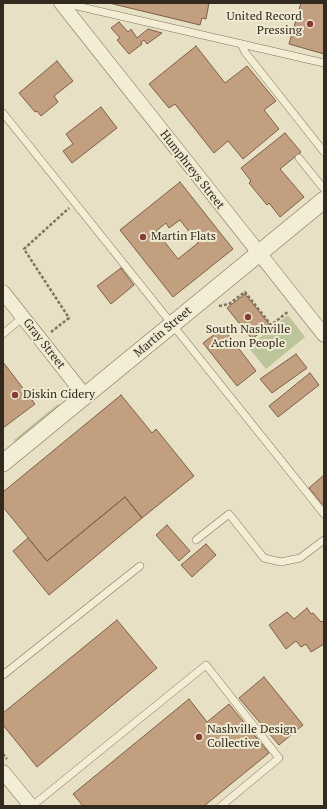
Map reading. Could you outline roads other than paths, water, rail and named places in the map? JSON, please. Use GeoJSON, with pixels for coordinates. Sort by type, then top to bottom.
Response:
{"type":"FeatureCollection","features":[{"type":"Feature","properties":{"kind":"street","name":"Humphreys Street"},"geometry":{"type":"LineString","coordinates":[[61,3],[258,253],[323,332]]}},
{"type":"Feature","properties":{"kind":"street","name":"Martin Street"},"geometry":{"type":"LineString","coordinates":[[3,463],[324,200]]}},
{"type":"Feature","properties":{"kind":"street","name":"Gray Street"},"geometry":{"type":"LineString","coordinates":[[3,292],[85,396]]}},
{"type":"Feature","properties":{"kind":"street"},"geometry":{"type":"LineString","coordinates":[[3,772],[31,806]]}},
{"type":"Feature","properties":{"kind":"lane"},"geometry":{"type":"LineString","coordinates":[[64,3],[324,63]]}},
{"type":"Feature","properties":{"kind":"lane"},"geometry":{"type":"LineString","coordinates":[[241,44],[245,52],[324,152]]}},
{"type":"Feature","properties":{"kind":"lane"},"geometry":{"type":"LineString","coordinates":[[3,113],[324,514]]}},
{"type":"Feature","properties":{"kind":"lane"},"geometry":{"type":"LineString","coordinates":[[299,158],[324,189]]}},
{"type":"Feature","properties":{"kind":"lane"},"geometry":{"type":"LineString","coordinates":[[3,334],[23,317]]}},
{"type":"Feature","properties":{"kind":"lane"},"geometry":{"type":"LineString","coordinates":[[196,540],[229,514],[264,558],[281,562],[300,558],[324,540]]}},
{"type":"Feature","properties":{"kind":"lane"},"geometry":{"type":"LineString","coordinates":[[3,675],[140,566]]}},
{"type":"Feature","properties":{"kind":"lane"},"geometry":{"type":"LineString","coordinates":[[31,806],[206,665],[279,758],[221,806]]}},
{"type":"Feature","properties":{"kind":"place","name":"United Record Pressing"},"geometry":{"type":"Point","coordinates":[310,24]}},
{"type":"Feature","properties":{"kind":"place","name":"Martin Flats"},"geometry":{"type":"Point","coordinates":[143,237]}},
{"type":"Feature","properties":{"kind":"place","name":"South Nashville Action People"},"geometry":{"type":"Point","coordinates":[248,317]}},
{"type":"Feature","properties":{"kind":"place","name":"Diskin Cidery"},"geometry":{"type":"Point","coordinates":[15,395]}},
{"type":"Feature","properties":{"kind":"place","name":"Nashville Design Collective"},"geometry":{"type":"Point","coordinates":[199,737]}}]}
